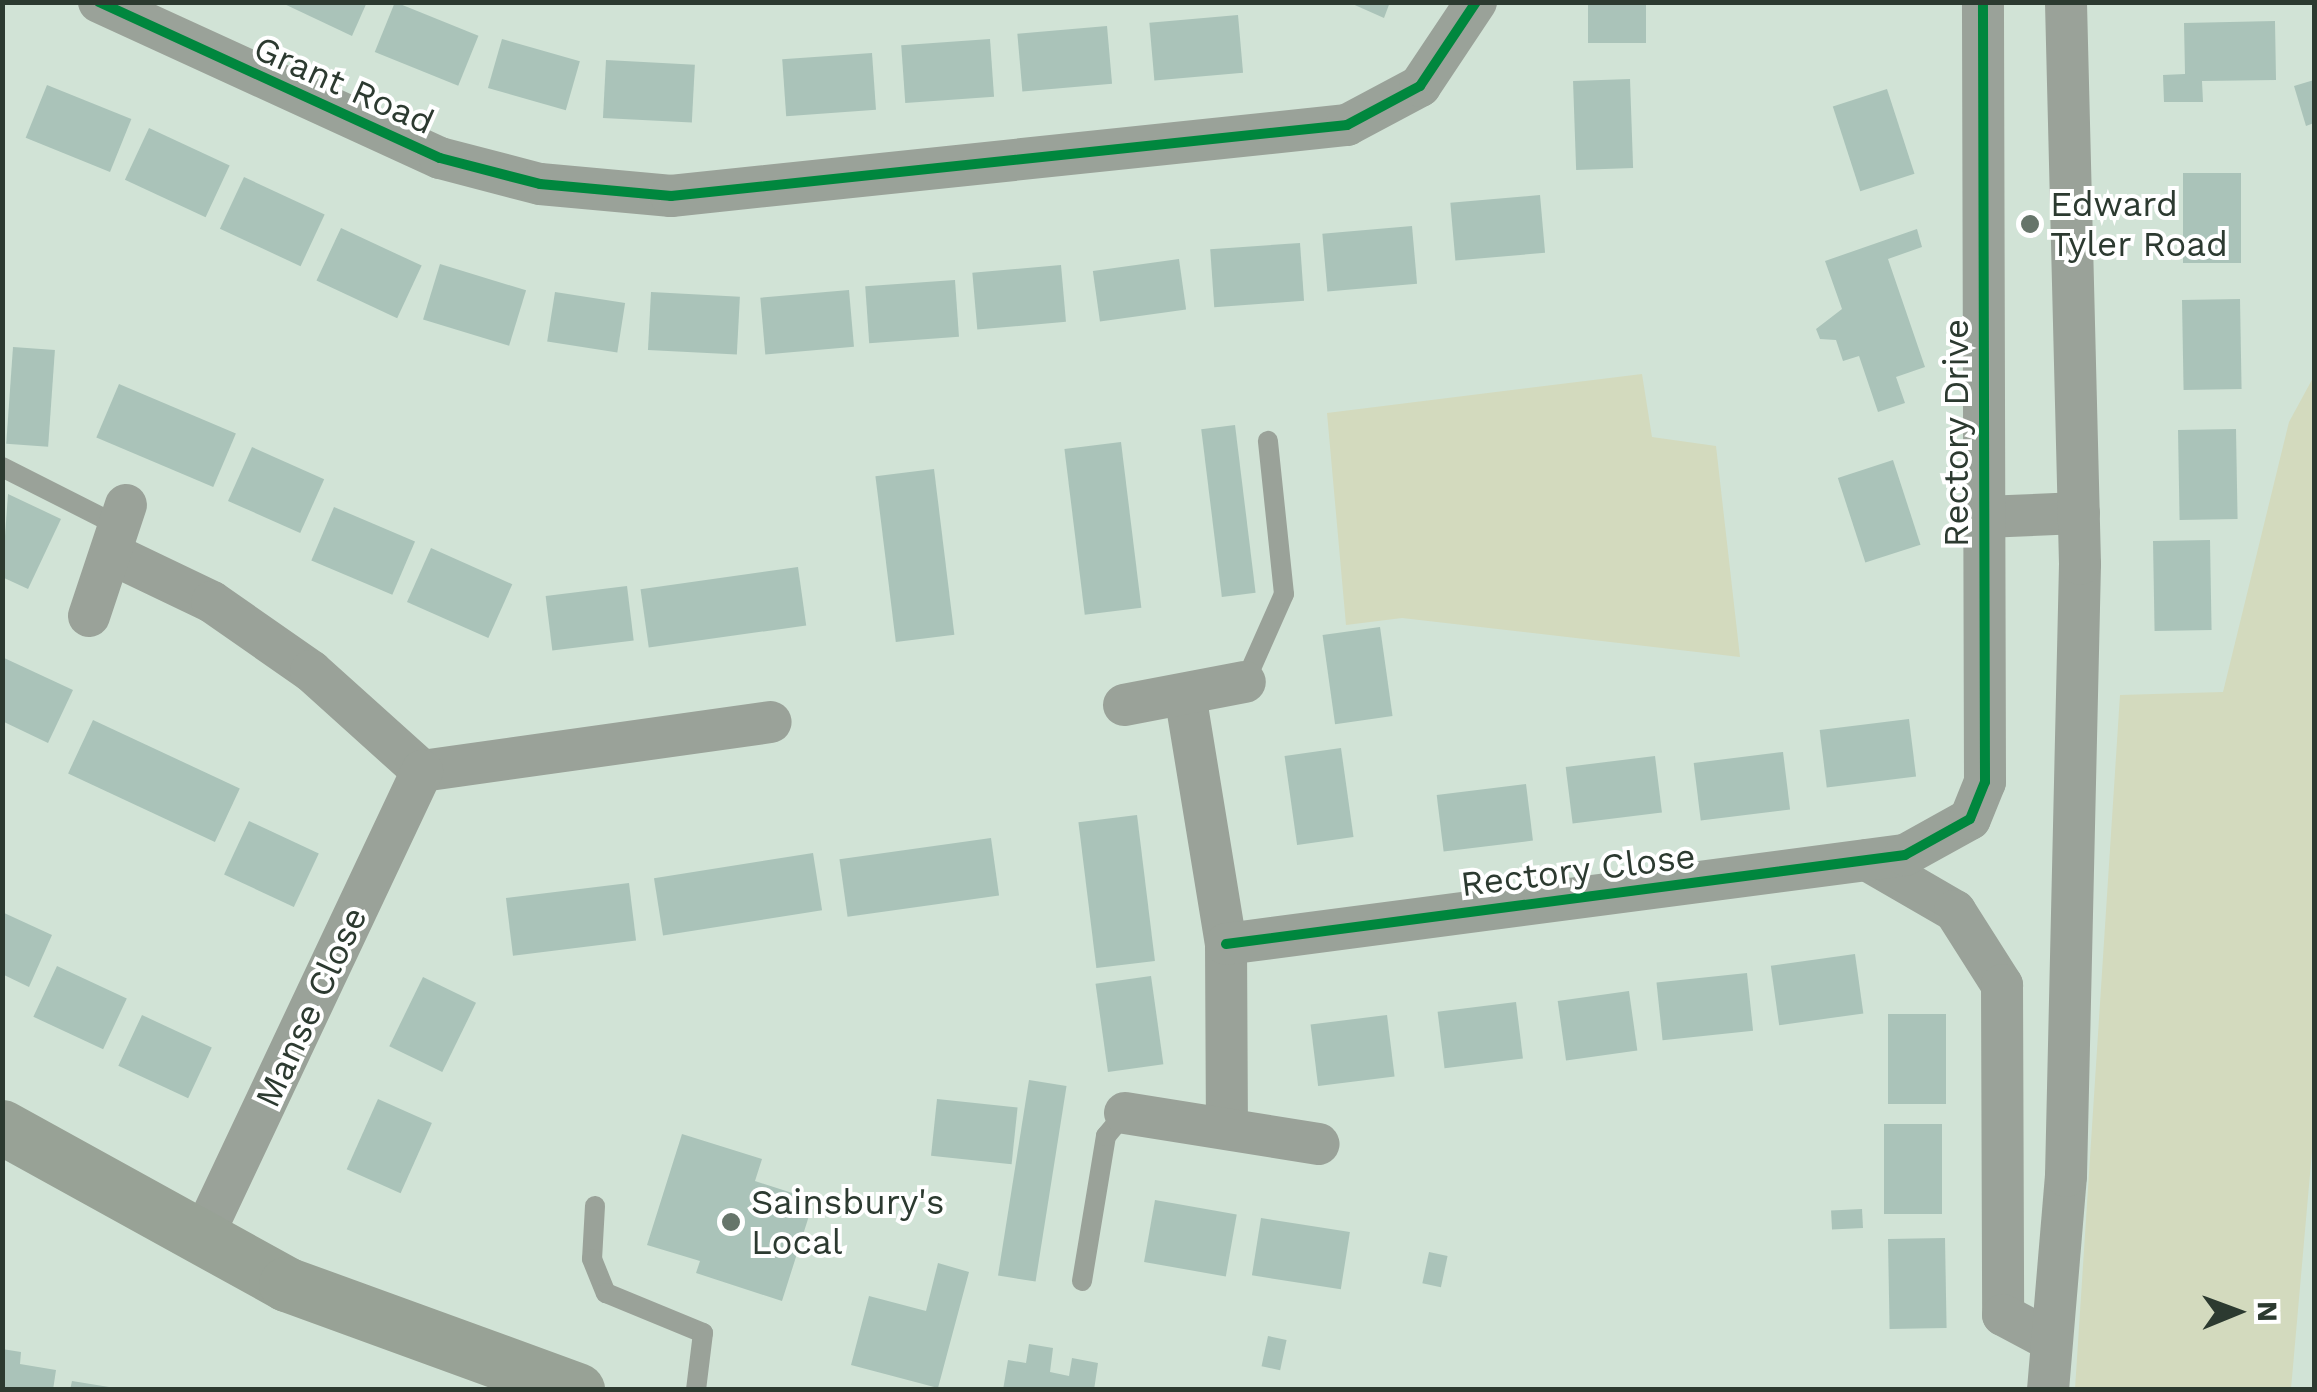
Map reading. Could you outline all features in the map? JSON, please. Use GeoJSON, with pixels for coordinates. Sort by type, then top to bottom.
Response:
{"type":"FeatureCollection","features":[{"type":"Feature","properties":{"kind":"main road"},"geometry":{"type":"LineString","coordinates":[[2,1127],[200,1242],[369,1317],[577,1390]]}},
{"type":"Feature","properties":{"kind":"street","name":"Grant Road"},"geometry":{"type":"LineString","coordinates":[[99,2],[440,158],[540,184],[671,196],[1347,125],[1420,86],[1476,2]]}},
{"type":"Feature","properties":{"kind":"street","name":"Rectory Drive"},"geometry":{"type":"LineString","coordinates":[[1937,844],[1970,819],[1985,782],[1982,2]]}},
{"type":"Feature","properties":{"kind":"street"},"geometry":{"type":"LineString","coordinates":[[2048,1390],[2066,1176],[2079,513],[2066,2]]}},
{"type":"Feature","properties":{"kind":"street","name":"Rectory Drive"},"geometry":{"type":"LineString","coordinates":[[1984,517],[2079,513]]}},
{"type":"Feature","properties":{"kind":"street"},"geometry":{"type":"LineString","coordinates":[[88,616],[122,529],[212,602],[311,672],[422,771],[771,722]]}},
{"type":"Feature","properties":{"kind":"street"},"geometry":{"type":"LineString","coordinates":[[1124,705],[1245,682]]}},
{"type":"Feature","properties":{"kind":"street"},"geometry":{"type":"LineString","coordinates":[[1186,694],[1226,944],[1227,1128]]}},
{"type":"Feature","properties":{"kind":"street","name":"Manse Close"},"geometry":{"type":"LineString","coordinates":[[200,1242],[422,771]]}},
{"type":"Feature","properties":{"kind":"street","name":"Rectory Close"},"geometry":{"type":"LineString","coordinates":[[1226,944],[1867,860],[1937,844]]}},
{"type":"Feature","properties":{"kind":"street"},"geometry":{"type":"LineString","coordinates":[[1867,860],[1955,911],[2002,984],[2003,1315],[2052,1341]]}},
{"type":"Feature","properties":{"kind":"street"},"geometry":{"type":"LineString","coordinates":[[1125,1112],[1319,1144]]}},
{"type":"Feature","properties":{"kind":"lane"},"geometry":{"type":"LineString","coordinates":[[1245,682],[1284,594],[1268,441]]}},
{"type":"Feature","properties":{"kind":"lane"},"geometry":{"type":"LineString","coordinates":[[2,467],[122,529]]}},
{"type":"Feature","properties":{"kind":"lane"},"geometry":{"type":"LineString","coordinates":[[1082,1281],[1106,1136],[1125,1112]]}},
{"type":"Feature","properties":{"kind":"lane"},"geometry":{"type":"LineString","coordinates":[[595,1206],[592,1259],[606,1293],[704,1333],[696,1390]]}},
{"type":"Feature","properties":{"kind":"green space"},"geometry":{"type":"Polygon","coordinates":[[[1642,374],[1652,437],[1716,446],[1740,657],[1402,618],[1346,625],[1327,413],[1642,374]]]}},
{"type":"Feature","properties":{"kind":"green space"},"geometry":{"type":"Polygon","coordinates":[[[2314,376],[2314,1129],[2291,1389],[2075,1389],[2120,695],[2223,692],[2289,422],[2314,376]]]}},
{"type":"Feature","properties":{"kind":"building"},"geometry":{"type":"Polygon","coordinates":[[[280,2],[367,2],[352,36],[280,2]]]}},
{"type":"Feature","properties":{"kind":"building"},"geometry":{"type":"Polygon","coordinates":[[[395,2],[478,36],[458,86],[375,52],[395,2]]]}},
{"type":"Feature","properties":{"kind":"building"},"geometry":{"type":"Polygon","coordinates":[[[1348,2],[1390,2],[1384,18],[1348,2]]]}},
{"type":"Feature","properties":{"kind":"building"},"geometry":{"type":"Polygon","coordinates":[[[1588,2],[1646,2],[1646,43],[1588,43],[1588,2]]]}},
{"type":"Feature","properties":{"kind":"building"},"geometry":{"type":"Polygon","coordinates":[[[1238,15],[1243,73],[1154,81],[1149,23],[1238,15]]]}},
{"type":"Feature","properties":{"kind":"building"},"geometry":{"type":"Polygon","coordinates":[[[2275,21],[2276,80],[2202,81],[2203,102],[2164,102],[2163,75],[2185,74],[2184,23],[2275,21]]]}},
{"type":"Feature","properties":{"kind":"building"},"geometry":{"type":"Polygon","coordinates":[[[1107,26],[1112,84],[1022,92],[1017,34],[1107,26]]]}},
{"type":"Feature","properties":{"kind":"building"},"geometry":{"type":"Polygon","coordinates":[[[502,39],[580,61],[566,110],[488,88],[502,39]]]}},
{"type":"Feature","properties":{"kind":"building"},"geometry":{"type":"Polygon","coordinates":[[[990,39],[994,97],[905,103],[901,45],[990,39]]]}},
{"type":"Feature","properties":{"kind":"building"},"geometry":{"type":"Polygon","coordinates":[[[872,53],[876,110],[786,116],[782,59],[872,53]]]}},
{"type":"Feature","properties":{"kind":"building"},"geometry":{"type":"Polygon","coordinates":[[[606,60],[695,65],[692,123],[603,118],[606,60]]]}},
{"type":"Feature","properties":{"kind":"building"},"geometry":{"type":"Polygon","coordinates":[[[1630,79],[1633,168],[1576,170],[1573,81],[1630,79]]]}},
{"type":"Feature","properties":{"kind":"building"},"geometry":{"type":"Polygon","coordinates":[[[2314,80],[2314,123],[2306,126],[2294,86],[2314,80]]]}},
{"type":"Feature","properties":{"kind":"building"},"geometry":{"type":"Polygon","coordinates":[[[47,85],[131,119],[110,172],[26,138],[47,85]]]}},
{"type":"Feature","properties":{"kind":"building"},"geometry":{"type":"Polygon","coordinates":[[[1887,89],[1915,174],[1860,191],[1833,107],[1887,89]]]}},
{"type":"Feature","properties":{"kind":"building"},"geometry":{"type":"Polygon","coordinates":[[[149,128],[230,166],[206,217],[125,180],[149,128]]]}},
{"type":"Feature","properties":{"kind":"building"},"geometry":{"type":"Polygon","coordinates":[[[2183,173],[2241,173],[2241,263],[2183,263],[2183,173]]]}},
{"type":"Feature","properties":{"kind":"building"},"geometry":{"type":"Polygon","coordinates":[[[244,177],[325,215],[301,266],[220,229],[244,177]]]}},
{"type":"Feature","properties":{"kind":"building"},"geometry":{"type":"Polygon","coordinates":[[[1540,195],[1545,253],[1455,261],[1450,203],[1540,195]]]}},
{"type":"Feature","properties":{"kind":"building"},"geometry":{"type":"Polygon","coordinates":[[[1412,226],[1417,284],[1327,292],[1322,234],[1412,226]]]}},
{"type":"Feature","properties":{"kind":"building"},"geometry":{"type":"Polygon","coordinates":[[[341,228],[422,266],[397,318],[316,281],[341,228]]]}},
{"type":"Feature","properties":{"kind":"building"},"geometry":{"type":"Polygon","coordinates":[[[1917,229],[1922,247],[1888,259],[1925,367],[1896,377],[1905,403],[1878,412],[1859,356],[1843,361],[1836,340],[1820,339],[1816,329],[1842,309],[1825,261],[1917,229]]]}},
{"type":"Feature","properties":{"kind":"building"},"geometry":{"type":"Polygon","coordinates":[[[1300,243],[1304,301],[1214,307],[1210,249],[1300,243]]]}},
{"type":"Feature","properties":{"kind":"building"},"geometry":{"type":"Polygon","coordinates":[[[1179,259],[1186,310],[1100,322],[1093,271],[1179,259]]]}},
{"type":"Feature","properties":{"kind":"building"},"geometry":{"type":"Polygon","coordinates":[[[440,264],[526,290],[509,346],[423,319],[440,264]]]}},
{"type":"Feature","properties":{"kind":"building"},"geometry":{"type":"Polygon","coordinates":[[[1061,265],[1066,322],[977,330],[972,273],[1061,265]]]}},
{"type":"Feature","properties":{"kind":"building"},"geometry":{"type":"Polygon","coordinates":[[[955,280],[959,337],[869,343],[865,286],[955,280]]]}},
{"type":"Feature","properties":{"kind":"building"},"geometry":{"type":"Polygon","coordinates":[[[849,290],[854,347],[765,355],[760,298],[849,290]]]}},
{"type":"Feature","properties":{"kind":"building"},"geometry":{"type":"Polygon","coordinates":[[[555,292],[625,303],[617,352],[547,341],[555,292]]]}},
{"type":"Feature","properties":{"kind":"building"},"geometry":{"type":"Polygon","coordinates":[[[651,292],[740,297],[737,355],[648,350],[651,292]]]}},
{"type":"Feature","properties":{"kind":"building"},"geometry":{"type":"Polygon","coordinates":[[[2240,299],[2242,389],[2184,390],[2182,300],[2240,299]]]}},
{"type":"Feature","properties":{"kind":"building"},"geometry":{"type":"Polygon","coordinates":[[[13,347],[55,350],[48,447],[6,444],[13,347]]]}},
{"type":"Feature","properties":{"kind":"building"},"geometry":{"type":"Polygon","coordinates":[[[119,384],[236,434],[213,487],[96,437],[119,384]]]}},
{"type":"Feature","properties":{"kind":"building"},"geometry":{"type":"Polygon","coordinates":[[[1235,425],[1256,593],[1222,597],[1201,429],[1235,425]]]}},
{"type":"Feature","properties":{"kind":"building"},"geometry":{"type":"Polygon","coordinates":[[[2236,429],[2238,519],[2180,520],[2178,430],[2236,429]]]}},
{"type":"Feature","properties":{"kind":"building"},"geometry":{"type":"Polygon","coordinates":[[[1121,442],[1141,608],[1085,615],[1064,449],[1121,442]]]}},
{"type":"Feature","properties":{"kind":"building"},"geometry":{"type":"Polygon","coordinates":[[[252,447],[324,479],[300,533],[228,501],[252,447]]]}},
{"type":"Feature","properties":{"kind":"building"},"geometry":{"type":"Polygon","coordinates":[[[1893,460],[1921,545],[1865,563],[1838,478],[1893,460]]]}},
{"type":"Feature","properties":{"kind":"building"},"geometry":{"type":"Polygon","coordinates":[[[934,469],[954,635],[896,642],[875,476],[934,469]]]}},
{"type":"Feature","properties":{"kind":"building"},"geometry":{"type":"Polygon","coordinates":[[[8,494],[61,519],[28,589],[2,577],[8,494]]]}},
{"type":"Feature","properties":{"kind":"building"},"geometry":{"type":"Polygon","coordinates":[[[334,507],[415,541],[392,595],[311,560],[334,507]]]}},
{"type":"Feature","properties":{"kind":"building"},"geometry":{"type":"Polygon","coordinates":[[[2210,540],[2212,630],[2155,631],[2153,541],[2210,540]]]}},
{"type":"Feature","properties":{"kind":"building"},"geometry":{"type":"Polygon","coordinates":[[[431,548],[512,584],[488,638],[407,602],[431,548]]]}},
{"type":"Feature","properties":{"kind":"building"},"geometry":{"type":"Polygon","coordinates":[[[798,567],[806,625],[649,648],[641,589],[798,567]]]}},
{"type":"Feature","properties":{"kind":"building"},"geometry":{"type":"Polygon","coordinates":[[[627,586],[634,641],[552,651],[546,596],[627,586]]]}},
{"type":"Feature","properties":{"kind":"building"},"geometry":{"type":"Polygon","coordinates":[[[1380,627],[1393,716],[1335,724],[1323,635],[1380,627]]]}},
{"type":"Feature","properties":{"kind":"building"},"geometry":{"type":"Polygon","coordinates":[[[2,657],[73,690],[48,743],[2,721],[2,657]]]}},
{"type":"Feature","properties":{"kind":"building"},"geometry":{"type":"Polygon","coordinates":[[[1909,719],[1916,777],[1827,788],[1820,730],[1909,719]]]}},
{"type":"Feature","properties":{"kind":"building"},"geometry":{"type":"Polygon","coordinates":[[[93,720],[240,788],[215,842],[68,773],[93,720]]]}},
{"type":"Feature","properties":{"kind":"building"},"geometry":{"type":"Polygon","coordinates":[[[1341,748],[1354,837],[1297,845],[1285,756],[1341,748]]]}},
{"type":"Feature","properties":{"kind":"building"},"geometry":{"type":"Polygon","coordinates":[[[1783,752],[1790,810],[1701,821],[1694,763],[1783,752]]]}},
{"type":"Feature","properties":{"kind":"building"},"geometry":{"type":"Polygon","coordinates":[[[1655,756],[1662,813],[1573,824],[1566,767],[1655,756]]]}},
{"type":"Feature","properties":{"kind":"building"},"geometry":{"type":"Polygon","coordinates":[[[1526,784],[1533,841],[1444,852],[1437,795],[1526,784]]]}},
{"type":"Feature","properties":{"kind":"building"},"geometry":{"type":"Polygon","coordinates":[[[1137,815],[1155,961],[1096,968],[1078,822],[1137,815]]]}},
{"type":"Feature","properties":{"kind":"building"},"geometry":{"type":"Polygon","coordinates":[[[249,821],[319,854],[294,907],[224,874],[249,821]]]}},
{"type":"Feature","properties":{"kind":"building"},"geometry":{"type":"Polygon","coordinates":[[[991,838],[999,895],[848,917],[839,859],[991,838]]]}},
{"type":"Feature","properties":{"kind":"building"},"geometry":{"type":"Polygon","coordinates":[[[813,853],[822,910],[663,935],[654,878],[813,853]]]}},
{"type":"Feature","properties":{"kind":"building"},"geometry":{"type":"Polygon","coordinates":[[[629,883],[636,941],[513,956],[506,898],[629,883]]]}},
{"type":"Feature","properties":{"kind":"building"},"geometry":{"type":"Polygon","coordinates":[[[2,912],[52,935],[29,987],[2,974],[2,912]]]}},
{"type":"Feature","properties":{"kind":"building"},"geometry":{"type":"Polygon","coordinates":[[[1855,954],[1863,1013],[1779,1025],[1771,966],[1855,954]]]}},
{"type":"Feature","properties":{"kind":"building"},"geometry":{"type":"Polygon","coordinates":[[[57,966],[127,999],[103,1049],[33,1017],[57,966]]]}},
{"type":"Feature","properties":{"kind":"building"},"geometry":{"type":"Polygon","coordinates":[[[1747,973],[1753,1031],[1663,1040],[1656,983],[1747,973]]]}},
{"type":"Feature","properties":{"kind":"building"},"geometry":{"type":"Polygon","coordinates":[[[1151,976],[1163,1064],[1108,1072],[1096,984],[1151,976]]]}},
{"type":"Feature","properties":{"kind":"building"},"geometry":{"type":"Polygon","coordinates":[[[423,977],[476,1003],[442,1072],[389,1046],[423,977]]]}},
{"type":"Feature","properties":{"kind":"building"},"geometry":{"type":"Polygon","coordinates":[[[1629,991],[1637,1050],[1566,1060],[1558,1001],[1629,991]]]}},
{"type":"Feature","properties":{"kind":"building"},"geometry":{"type":"Polygon","coordinates":[[[1516,1002],[1523,1059],[1445,1068],[1438,1012],[1516,1002]]]}},
{"type":"Feature","properties":{"kind":"building"},"geometry":{"type":"Polygon","coordinates":[[[1888,1014],[1946,1014],[1946,1104],[1888,1104],[1888,1014]]]}},
{"type":"Feature","properties":{"kind":"building"},"geometry":{"type":"Polygon","coordinates":[[[142,1015],[212,1048],[188,1098],[118,1066],[142,1015]]]}},
{"type":"Feature","properties":{"kind":"building"},"geometry":{"type":"Polygon","coordinates":[[[1387,1015],[1395,1077],[1318,1086],[1311,1024],[1387,1015]]]}},
{"type":"Feature","properties":{"kind":"building"},"geometry":{"type":"Polygon","coordinates":[[[1029,1080],[1067,1086],[1036,1282],[998,1276],[1029,1080]]]}},
{"type":"Feature","properties":{"kind":"building"},"geometry":{"type":"Polygon","coordinates":[[[378,1099],[432,1123],[401,1193],[347,1169],[378,1099]]]}},
{"type":"Feature","properties":{"kind":"building"},"geometry":{"type":"Polygon","coordinates":[[[937,1099],[1018,1107],[1012,1164],[931,1156],[937,1099]]]}},
{"type":"Feature","properties":{"kind":"building"},"geometry":{"type":"Polygon","coordinates":[[[1884,1124],[1942,1124],[1942,1214],[1884,1214],[1884,1124]]]}},
{"type":"Feature","properties":{"kind":"building","name":"Sainsbury's Local"},"geometry":{"type":"Polygon","coordinates":[[[682,1134],[762,1159],[755,1181],[814,1200],[782,1301],[696,1273],[700,1261],[647,1245],[682,1134]]]}},
{"type":"Feature","properties":{"kind":"building"},"geometry":{"type":"Polygon","coordinates":[[[1155,1200],[1237,1214],[1226,1276],[1144,1262],[1155,1200]]]}},
{"type":"Feature","properties":{"kind":"building"},"geometry":{"type":"Polygon","coordinates":[[[1862,1209],[1863,1228],[1832,1230],[1831,1211],[1862,1209]]]}},
{"type":"Feature","properties":{"kind":"building"},"geometry":{"type":"Polygon","coordinates":[[[1261,1218],[1350,1232],[1341,1289],[1252,1275],[1261,1218]]]}},
{"type":"Feature","properties":{"kind":"building"},"geometry":{"type":"Polygon","coordinates":[[[1945,1238],[1947,1328],[1890,1329],[1888,1239],[1945,1238]]]}},
{"type":"Feature","properties":{"kind":"building"},"geometry":{"type":"Polygon","coordinates":[[[1429,1252],[1448,1256],[1441,1287],[1422,1283],[1429,1252]]]}},
{"type":"Feature","properties":{"kind":"building"},"geometry":{"type":"Polygon","coordinates":[[[938,1263],[969,1272],[938,1388],[851,1365],[869,1296],[926,1311],[938,1263]]]}},
{"type":"Feature","properties":{"kind":"building"},"geometry":{"type":"Polygon","coordinates":[[[1268,1336],[1287,1340],[1280,1370],[1262,1366],[1268,1336]]]}},
{"type":"Feature","properties":{"kind":"building"},"geometry":{"type":"Polygon","coordinates":[[[1029,1344],[1053,1348],[1050,1372],[1069,1376],[1072,1358],[1098,1363],[1094,1390],[1003,1390],[1008,1360],[1026,1363],[1029,1344]]]}},
{"type":"Feature","properties":{"kind":"building"},"geometry":{"type":"Polygon","coordinates":[[[2,1349],[21,1352],[20,1364],[56,1370],[53,1390],[2,1390],[2,1349]]]}},
{"type":"Feature","properties":{"kind":"building"},"geometry":{"type":"Polygon","coordinates":[[[72,1381],[109,1387],[70,1390],[72,1381]]]}},
{"type":"Feature","properties":{"kind":"cycle path"},"geometry":{"type":"LineString","coordinates":[[99,2],[440,158],[540,184],[671,196],[1347,125],[1420,86],[1476,2]]}},
{"type":"Feature","properties":{"kind":"cycle path"},"geometry":{"type":"LineString","coordinates":[[1226,944],[1905,855],[1970,819],[1985,782],[1983,2]]}},
{"type":"Feature","properties":{"kind":"place","name":"Edward Tyler Road"},"geometry":{"type":"Point","coordinates":[2030,224]}},
{"type":"Feature","properties":{"kind":"place","name":"Sainsbury's Local"},"geometry":{"type":"Point","coordinates":[731,1222]}}]}
